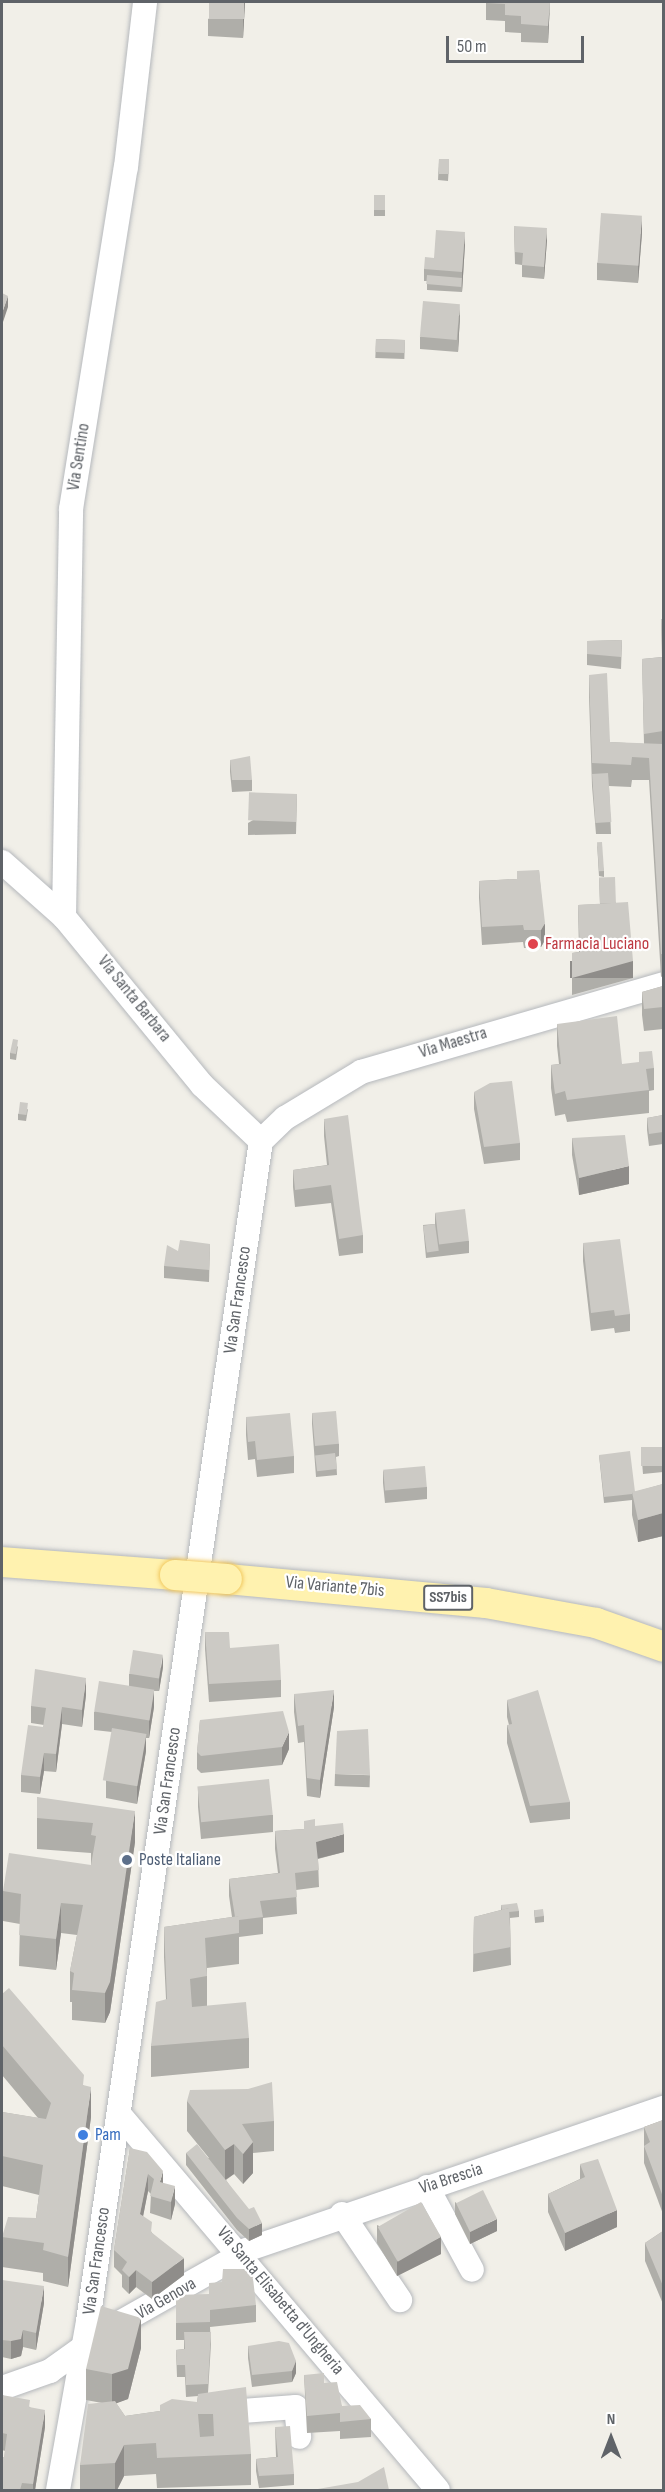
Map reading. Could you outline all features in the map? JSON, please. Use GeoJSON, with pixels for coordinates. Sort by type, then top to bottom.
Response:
{"type":"FeatureCollection","features":[{"type":"Feature","properties":{"kind":"main road","name":"Via Variante 7bis"},"geometry":{"type":"LineString","coordinates":[[2,1562],[227,1579],[486,1603],[596,1623],[663,1647]]}},
{"type":"Feature","properties":{"kind":"street","name":"Via Sentino"},"geometry":{"type":"LineString","coordinates":[[64,917],[71,509],[126,167],[145,2]]}},
{"type":"Feature","properties":{"kind":"street","name":"Via Santa Barbara"},"geometry":{"type":"LineString","coordinates":[[2,862],[64,917],[202,1085],[261,1141]]}},
{"type":"Feature","properties":{"kind":"street","name":"Via Maestra"},"geometry":{"type":"LineString","coordinates":[[261,1141],[285,1118],[361,1072],[663,984]]}},
{"type":"Feature","properties":{"kind":"street","name":"Via San Francesco"},"geometry":{"type":"LineString","coordinates":[[58,2490],[85,2346],[261,1141]]}},
{"type":"Feature","properties":{"kind":"street","name":"Via Brescia"},"geometry":{"type":"LineString","coordinates":[[241,2253],[342,2214],[663,2108]]}},
{"type":"Feature","properties":{"kind":"street","name":"Via Santa Elisabetta d'Ungheria"},"geometry":{"type":"LineString","coordinates":[[119,2114],[241,2253],[438,2490]]}},
{"type":"Feature","properties":{"kind":"street"},"geometry":{"type":"LineString","coordinates":[[427,2187],[472,2270]]}},
{"type":"Feature","properties":{"kind":"street"},"geometry":{"type":"LineString","coordinates":[[342,2214],[400,2300]]}},
{"type":"Feature","properties":{"kind":"street","name":"Via Genova"},"geometry":{"type":"LineString","coordinates":[[88,2321],[110,2331],[241,2253]]}},
{"type":"Feature","properties":{"kind":"street"},"geometry":{"type":"LineString","coordinates":[[2,2388],[50,2371],[85,2346]]}},
{"type":"Feature","properties":{"kind":"street"},"geometry":{"type":"LineString","coordinates":[[189,2414],[296,2407],[299,2437]]}},
{"type":"Feature","properties":{"kind":"street"},"geometry":{"type":"LineString","coordinates":[[69,2422],[93,2421]]}},
{"type":"Feature","properties":{"kind":"building"},"geometry":{"type":"Polygon","coordinates":[[[209,2],[244,2],[244,19],[209,19],[209,2]]]}},
{"type":"Feature","properties":{"kind":"building"},"geometry":{"type":"Polygon","coordinates":[[[486,2],[550,2],[548,26],[521,24],[521,16],[505,15],[505,4],[486,2]]]}},
{"type":"Feature","properties":{"kind":"building"},"geometry":{"type":"Polygon","coordinates":[[[439,159],[449,159],[449,174],[439,174],[439,159]]]}},
{"type":"Feature","properties":{"kind":"building"},"geometry":{"type":"Polygon","coordinates":[[[374,195],[385,195],[385,210],[374,210],[374,195]]]}},
{"type":"Feature","properties":{"kind":"building"},"geometry":{"type":"Polygon","coordinates":[[[601,213],[642,216],[638,266],[598,263],[601,213]]]}},
{"type":"Feature","properties":{"kind":"building"},"geometry":{"type":"Polygon","coordinates":[[[514,226],[547,228],[544,267],[522,265],[523,253],[515,252],[514,226]]]}},
{"type":"Feature","properties":{"kind":"building"},"geometry":{"type":"Polygon","coordinates":[[[436,230],[465,232],[462,272],[424,269],[425,257],[434,258],[436,230]]]}},
{"type":"Feature","properties":{"kind":"building"},"geometry":{"type":"Polygon","coordinates":[[[427,275],[462,278],[461,287],[426,284],[427,275]]]}},
{"type":"Feature","properties":{"kind":"building"},"geometry":{"type":"Polygon","coordinates":[[[2,293],[8,296],[2,313],[2,293]]]}},
{"type":"Feature","properties":{"kind":"building"},"geometry":{"type":"Polygon","coordinates":[[[423,301],[460,304],[457,340],[420,337],[423,301]]]}},
{"type":"Feature","properties":{"kind":"building"},"geometry":{"type":"Polygon","coordinates":[[[376,339],[405,340],[405,353],[376,352],[376,339]]]}},
{"type":"Feature","properties":{"kind":"building"},"geometry":{"type":"Polygon","coordinates":[[[661,619],[663,620],[663,657],[661,619]]]}},
{"type":"Feature","properties":{"kind":"building"},"geometry":{"type":"Polygon","coordinates":[[[622,640],[621,657],[587,654],[587,641],[622,640]]]}},
{"type":"Feature","properties":{"kind":"building"},"geometry":{"type":"Polygon","coordinates":[[[663,657],[663,731],[644,734],[642,659],[663,657]]]}},
{"type":"Feature","properties":{"kind":"building"},"geometry":{"type":"Polygon","coordinates":[[[607,673],[610,742],[663,744],[663,954],[661,954],[649,758],[632,757],[631,765],[592,763],[589,675],[607,673]]]}},
{"type":"Feature","properties":{"kind":"building"},"geometry":{"type":"Polygon","coordinates":[[[250,756],[252,780],[232,780],[230,760],[250,756]]]}},
{"type":"Feature","properties":{"kind":"building"},"geometry":{"type":"Polygon","coordinates":[[[608,773],[611,822],[595,823],[592,774],[608,773]]]}},
{"type":"Feature","properties":{"kind":"building"},"geometry":{"type":"Polygon","coordinates":[[[249,792],[297,794],[296,822],[248,820],[249,792]]]}},
{"type":"Feature","properties":{"kind":"building"},"geometry":{"type":"Polygon","coordinates":[[[597,842],[602,842],[604,871],[599,871],[597,842]]]}},
{"type":"Feature","properties":{"kind":"building"},"geometry":{"type":"Polygon","coordinates":[[[539,870],[545,923],[541,930],[524,930],[523,925],[482,927],[479,881],[517,879],[517,871],[539,870]]]}},
{"type":"Feature","properties":{"kind":"building"},"geometry":{"type":"Polygon","coordinates":[[[615,877],[616,903],[600,904],[599,878],[615,877]]]}},
{"type":"Feature","properties":{"kind":"building"},"geometry":{"type":"Polygon","coordinates":[[[628,902],[633,961],[572,978],[572,953],[580,952],[578,905],[628,902]]]}},
{"type":"Feature","properties":{"kind":"building"},"geometry":{"type":"Polygon","coordinates":[[[663,986],[663,1007],[644,1009],[642,992],[663,986]]]}},
{"type":"Feature","properties":{"kind":"building"},"geometry":{"type":"Polygon","coordinates":[[[617,1016],[622,1064],[639,1062],[639,1052],[652,1051],[654,1068],[646,1069],[649,1090],[567,1100],[565,1091],[555,1094],[551,1065],[561,1064],[557,1024],[617,1016]]]}},
{"type":"Feature","properties":{"kind":"building"},"geometry":{"type":"Polygon","coordinates":[[[13,1039],[18,1040],[16,1054],[10,1053],[13,1039]]]}},
{"type":"Feature","properties":{"kind":"building"},"geometry":{"type":"Polygon","coordinates":[[[512,1081],[520,1143],[484,1147],[474,1092],[490,1083],[512,1081]]]}},
{"type":"Feature","properties":{"kind":"building"},"geometry":{"type":"Polygon","coordinates":[[[20,1102],[28,1103],[26,1115],[19,1114],[20,1102]]]}},
{"type":"Feature","properties":{"kind":"building"},"geometry":{"type":"Polygon","coordinates":[[[348,1115],[363,1235],[339,1239],[331,1185],[295,1190],[293,1170],[329,1165],[324,1119],[348,1115]]]}},
{"type":"Feature","properties":{"kind":"building"},"geometry":{"type":"Polygon","coordinates":[[[663,1115],[663,1132],[649,1134],[647,1118],[663,1115]]]}},
{"type":"Feature","properties":{"kind":"building"},"geometry":{"type":"Polygon","coordinates":[[[625,1135],[629,1166],[579,1178],[572,1138],[625,1135]]]}},
{"type":"Feature","properties":{"kind":"building"},"geometry":{"type":"Polygon","coordinates":[[[465,1209],[469,1241],[439,1244],[435,1213],[465,1209]]]}},
{"type":"Feature","properties":{"kind":"building"},"geometry":{"type":"Polygon","coordinates":[[[435,1224],[439,1251],[427,1252],[423,1226],[435,1224]]]}},
{"type":"Feature","properties":{"kind":"building"},"geometry":{"type":"Polygon","coordinates":[[[620,1239],[630,1314],[615,1316],[614,1310],[591,1313],[583,1243],[620,1239]]]}},
{"type":"Feature","properties":{"kind":"building"},"geometry":{"type":"Polygon","coordinates":[[[180,1240],[210,1244],[209,1270],[164,1266],[167,1245],[178,1251],[180,1240]]]}},
{"type":"Feature","properties":{"kind":"building"},"geometry":{"type":"Polygon","coordinates":[[[336,1411],[339,1444],[315,1446],[312,1413],[336,1411]]]}},
{"type":"Feature","properties":{"kind":"building"},"geometry":{"type":"Polygon","coordinates":[[[290,1413],[294,1456],[257,1460],[255,1441],[248,1442],[246,1417],[290,1413]]]}},
{"type":"Feature","properties":{"kind":"building"},"geometry":{"type":"Polygon","coordinates":[[[641,1447],[663,1447],[663,1466],[641,1466],[641,1447]]]}},
{"type":"Feature","properties":{"kind":"building"},"geometry":{"type":"Polygon","coordinates":[[[630,1451],[635,1492],[604,1497],[599,1455],[630,1451]]]}},
{"type":"Feature","properties":{"kind":"building"},"geometry":{"type":"Polygon","coordinates":[[[335,1453],[337,1469],[317,1471],[315,1455],[335,1453]]]}},
{"type":"Feature","properties":{"kind":"building"},"geometry":{"type":"Polygon","coordinates":[[[425,1466],[427,1487],[385,1491],[383,1470],[425,1466]]]}},
{"type":"Feature","properties":{"kind":"building"},"geometry":{"type":"Polygon","coordinates":[[[663,1484],[663,1513],[638,1520],[632,1492],[663,1484]]]}},
{"type":"Feature","properties":{"kind":"building"},"geometry":{"type":"Polygon","coordinates":[[[205,1632],[229,1632],[230,1648],[279,1644],[281,1680],[209,1684],[205,1632]]]}},
{"type":"Feature","properties":{"kind":"building"},"geometry":{"type":"Polygon","coordinates":[[[133,1650],[163,1655],[159,1678],[129,1674],[133,1650]]]}},
{"type":"Feature","properties":{"kind":"building"},"geometry":{"type":"Polygon","coordinates":[[[35,1669],[86,1678],[82,1710],[62,1707],[56,1754],[44,1753],[40,1777],[21,1775],[28,1725],[43,1727],[46,1708],[31,1706],[35,1669]]]}},
{"type":"Feature","properties":{"kind":"building"},"geometry":{"type":"Polygon","coordinates":[[[99,1681],[154,1690],[149,1720],[94,1712],[99,1681]]]}},
{"type":"Feature","properties":{"kind":"building"},"geometry":{"type":"Polygon","coordinates":[[[334,1690],[320,1780],[307,1778],[304,1725],[298,1726],[294,1694],[334,1690]]]}},
{"type":"Feature","properties":{"kind":"building"},"geometry":{"type":"Polygon","coordinates":[[[538,1690],[570,1802],[530,1806],[507,1725],[512,1724],[507,1700],[538,1690]]]}},
{"type":"Feature","properties":{"kind":"building"},"geometry":{"type":"Polygon","coordinates":[[[283,1711],[289,1732],[282,1747],[201,1756],[197,1752],[200,1720],[283,1711]]]}},
{"type":"Feature","properties":{"kind":"building"},"geometry":{"type":"Polygon","coordinates":[[[112,1728],[146,1734],[137,1786],[103,1780],[112,1728]]]}},
{"type":"Feature","properties":{"kind":"building"},"geometry":{"type":"Polygon","coordinates":[[[368,1729],[370,1775],[335,1774],[337,1731],[368,1729]]]}},
{"type":"Feature","properties":{"kind":"building"},"geometry":{"type":"Polygon","coordinates":[[[269,1779],[273,1815],[201,1822],[197,1787],[269,1779]]]}},
{"type":"Feature","properties":{"kind":"building"},"geometry":{"type":"Polygon","coordinates":[[[37,1797],[135,1811],[110,1982],[105,1993],[72,1990],[74,1973],[70,1971],[83,1905],[61,1903],[56,1939],[19,1935],[21,1894],[3,1891],[9,1853],[91,1865],[96,1836],[91,1835],[93,1823],[37,1818],[37,1797]]]}},
{"type":"Feature","properties":{"kind":"building"},"geometry":{"type":"Polygon","coordinates":[[[315,1819],[315,1826],[343,1823],[344,1834],[316,1842],[319,1870],[295,1873],[297,1897],[260,1901],[263,1917],[239,1920],[239,1916],[235,1917],[229,1879],[280,1873],[275,1831],[304,1829],[304,1821],[315,1819]]]}},
{"type":"Feature","properties":{"kind":"building"},"geometry":{"type":"Polygon","coordinates":[[[517,1903],[519,1911],[509,1912],[509,1908],[502,1910],[501,1905],[517,1903]]]}},
{"type":"Feature","properties":{"kind":"building"},"geometry":{"type":"Polygon","coordinates":[[[509,1908],[511,1947],[473,1954],[474,1917],[509,1908]]]}},
{"type":"Feature","properties":{"kind":"building"},"geometry":{"type":"Polygon","coordinates":[[[543,1909],[544,1916],[535,1917],[534,1910],[543,1909]]]}},
{"type":"Feature","properties":{"kind":"building"},"geometry":{"type":"Polygon","coordinates":[[[239,1916],[239,1933],[205,1938],[207,1976],[190,1979],[192,2007],[246,2002],[249,2038],[151,2046],[156,2002],[167,1999],[164,1927],[239,1916]]]}},
{"type":"Feature","properties":{"kind":"building"},"geometry":{"type":"Polygon","coordinates":[[[9,1988],[84,2075],[83,2085],[91,2087],[68,2257],[43,2250],[44,2243],[2,2237],[8,2217],[36,2218],[43,2165],[2,2156],[2,2112],[46,2119],[51,2103],[2,2045],[2,1994],[9,1988]]]}},
{"type":"Feature","properties":{"kind":"building"},"geometry":{"type":"Polygon","coordinates":[[[272,2082],[274,2121],[242,2124],[253,2142],[243,2154],[234,2144],[225,2150],[187,2101],[190,2090],[248,2089],[272,2082]]]}},
{"type":"Feature","properties":{"kind":"building"},"geometry":{"type":"Polygon","coordinates":[[[663,2120],[663,2197],[644,2146],[650,2142],[644,2127],[663,2120]]]}},
{"type":"Feature","properties":{"kind":"building"},"geometry":{"type":"Polygon","coordinates":[[[197,2144],[249,2209],[254,2207],[262,2223],[249,2229],[237,2218],[186,2153],[197,2144]]]}},
{"type":"Feature","properties":{"kind":"building"},"geometry":{"type":"Polygon","coordinates":[[[130,2148],[147,2152],[163,2171],[160,2182],[175,2186],[171,2202],[150,2196],[154,2179],[148,2174],[140,2214],[152,2222],[151,2232],[184,2258],[152,2282],[136,2270],[129,2277],[122,2270],[127,2262],[114,2250],[130,2148]]]}},
{"type":"Feature","properties":{"kind":"building"},"geometry":{"type":"Polygon","coordinates":[[[598,2159],[617,2210],[565,2233],[548,2194],[585,2177],[580,2164],[598,2159]]]}},
{"type":"Feature","properties":{"kind":"building"},"geometry":{"type":"Polygon","coordinates":[[[483,2190],[497,2219],[470,2232],[456,2203],[483,2190]]]}},
{"type":"Feature","properties":{"kind":"building"},"geometry":{"type":"Polygon","coordinates":[[[421,2202],[441,2237],[398,2262],[378,2227],[421,2202]]]}},
{"type":"Feature","properties":{"kind":"building"},"geometry":{"type":"Polygon","coordinates":[[[663,2231],[663,2286],[645,2243],[663,2231]]]}},
{"type":"Feature","properties":{"kind":"building"},"geometry":{"type":"Polygon","coordinates":[[[223,2269],[252,2269],[256,2305],[210,2310],[210,2322],[176,2323],[176,2295],[209,2294],[209,2283],[222,2282],[223,2269]]]}},
{"type":"Feature","properties":{"kind":"building"},"geometry":{"type":"Polygon","coordinates":[[[2,2280],[44,2286],[36,2333],[23,2330],[21,2339],[2,2340],[2,2280]]]}},
{"type":"Feature","properties":{"kind":"building"},"geometry":{"type":"Polygon","coordinates":[[[101,2306],[141,2318],[128,2369],[112,2374],[86,2369],[101,2306]]]}},
{"type":"Feature","properties":{"kind":"building"},"geometry":{"type":"Polygon","coordinates":[[[184,2332],[211,2332],[208,2384],[186,2385],[185,2365],[177,2365],[176,2350],[185,2349],[184,2332]]]}},
{"type":"Feature","properties":{"kind":"building"},"geometry":{"type":"Polygon","coordinates":[[[279,2341],[289,2343],[296,2361],[292,2371],[252,2375],[248,2346],[279,2341]]]}},
{"type":"Feature","properties":{"kind":"building"},"geometry":{"type":"Polygon","coordinates":[[[324,2373],[324,2383],[337,2382],[342,2406],[360,2405],[371,2419],[340,2422],[340,2413],[307,2416],[304,2375],[324,2373]]]}},
{"type":"Feature","properties":{"kind":"building"},"geometry":{"type":"Polygon","coordinates":[[[246,2387],[251,2454],[157,2458],[156,2443],[124,2445],[115,2463],[80,2465],[88,2404],[115,2401],[125,2416],[160,2411],[160,2405],[172,2399],[197,2402],[198,2394],[246,2387]],[[198,2414],[200,2437],[214,2436],[213,2414],[198,2414]]]}},
{"type":"Feature","properties":{"kind":"building"},"geometry":{"type":"Polygon","coordinates":[[[2,2395],[30,2400],[29,2407],[45,2410],[33,2484],[22,2483],[20,2490],[2,2490],[2,2457],[4,2457],[7,2434],[2,2433],[2,2395]]]}},
{"type":"Feature","properties":{"kind":"building"},"geometry":{"type":"Polygon","coordinates":[[[290,2426],[294,2474],[259,2476],[256,2459],[278,2457],[275,2427],[290,2426]]]}},
{"type":"Feature","properties":{"kind":"building"},"geometry":{"type":"Polygon","coordinates":[[[384,2467],[389,2490],[312,2490],[358,2482],[384,2467]]]}},
{"type":"Feature","properties":{"kind":"place","name":"Farmacia Luciano"},"geometry":{"type":"Point","coordinates":[533,944]}},
{"type":"Feature","properties":{"kind":"place","name":"Poste Italiane"},"geometry":{"type":"Point","coordinates":[127,1860]}},
{"type":"Feature","properties":{"kind":"place","name":"Pam"},"geometry":{"type":"Point","coordinates":[83,2135]}}]}
